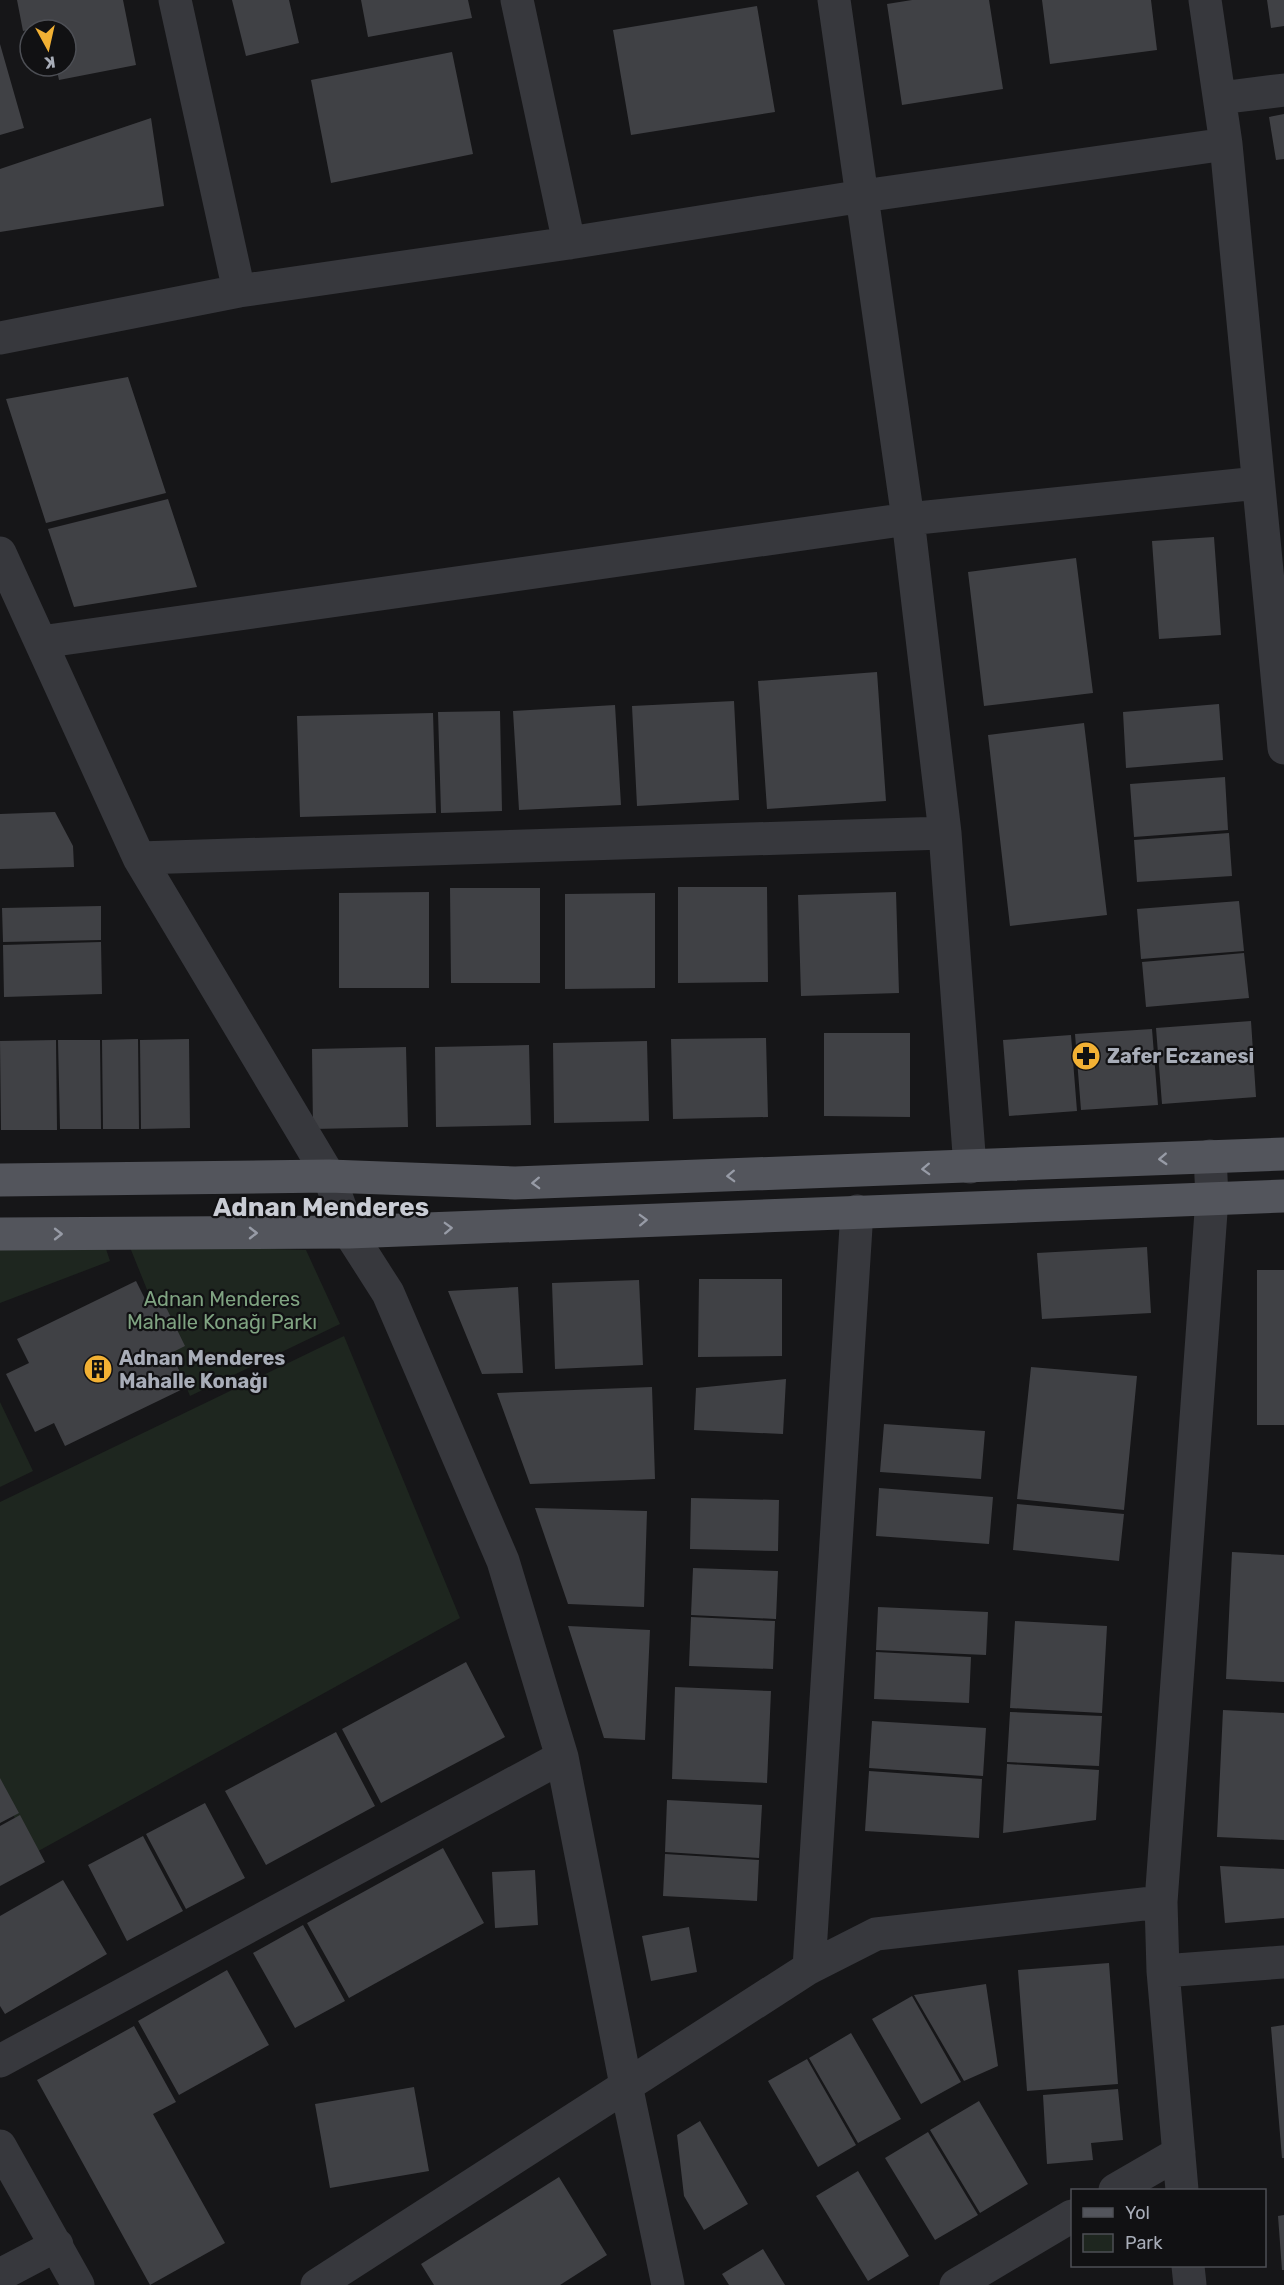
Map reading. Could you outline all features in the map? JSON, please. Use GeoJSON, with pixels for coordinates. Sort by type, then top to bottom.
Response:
{"type":"FeatureCollection","features":[{"type":"Feature","properties":{"kind":"main road"},"geometry":{"type":"LineString","coordinates":[[0,1180],[328,1176],[515,1184],[1284,1154]]}},
{"type":"Feature","properties":{"kind":"main road"},"geometry":{"type":"LineString","coordinates":[[0,1234],[349,1232],[1284,1196]]}},
{"type":"Feature","properties":{"kind":"street"},"geometry":{"type":"LineString","coordinates":[[175,0],[239,291]]}},
{"type":"Feature","properties":{"kind":"street"},"geometry":{"type":"LineString","coordinates":[[517,0],[569,243]]}},
{"type":"Feature","properties":{"kind":"street"},"geometry":{"type":"LineString","coordinates":[[834,0],[908,519],[945,833],[970,1167]]}},
{"type":"Feature","properties":{"kind":"street"},"geometry":{"type":"LineString","coordinates":[[1205,0],[1226,144],[1284,748]]}},
{"type":"Feature","properties":{"kind":"street"},"geometry":{"type":"LineString","coordinates":[[1220,98],[1284,90]]}},
{"type":"Feature","properties":{"kind":"street"},"geometry":{"type":"LineString","coordinates":[[0,338],[239,291],[569,243],[862,196],[1226,144]]}},
{"type":"Feature","properties":{"kind":"street"},"geometry":{"type":"LineString","coordinates":[[41,642],[908,519],[1258,483]]}},
{"type":"Feature","properties":{"kind":"street"},"geometry":{"type":"LineString","coordinates":[[0,553],[139,858],[328,1176],[349,1232],[388,1293],[503,1561],[562,1757],[626,2085],[669,2285]]}},
{"type":"Feature","properties":{"kind":"street"},"geometry":{"type":"LineString","coordinates":[[139,858],[945,833]]}},
{"type":"Feature","properties":{"kind":"street"},"geometry":{"type":"LineString","coordinates":[[1182,2189],[1163,1971],[1161,1902],[1212,1198],[1210,1156]]}},
{"type":"Feature","properties":{"kind":"street"},"geometry":{"type":"LineString","coordinates":[[809,1968],[857,1211]]}},
{"type":"Feature","properties":{"kind":"street"},"geometry":{"type":"LineString","coordinates":[[0,2061],[562,1757]]}},
{"type":"Feature","properties":{"kind":"street"},"geometry":{"type":"LineString","coordinates":[[316,2285],[809,1968],[876,1935],[1161,1902]]}},
{"type":"Feature","properties":{"kind":"street"},"geometry":{"type":"LineString","coordinates":[[1163,1971],[1284,1962]]}},
{"type":"Feature","properties":{"kind":"street"},"geometry":{"type":"LineString","coordinates":[[0,2146],[78,2285]]}},
{"type":"Feature","properties":{"kind":"street"},"geometry":{"type":"LineString","coordinates":[[1117,2189],[1179,2153]]}},
{"type":"Feature","properties":{"kind":"street"},"geometry":{"type":"LineString","coordinates":[[956,2285],[1071,2217]]}},
{"type":"Feature","properties":{"kind":"street"},"geometry":{"type":"LineString","coordinates":[[0,2275],[57,2245]]}},
{"type":"Feature","properties":{"kind":"street"},"geometry":{"type":"LineString","coordinates":[[1188,2267],[1190,2285]]}},
{"type":"Feature","properties":{"kind":"green space","name":"Adnan Menderes Mahalle Konağı Parkı"},"geometry":{"type":"Polygon","coordinates":[[[129,1245],[306,1250],[340,1324],[190,1396],[129,1245]]]}},
{"type":"Feature","properties":{"kind":"green space","name":"Adnan Menderes Mahalle Konağı Parkı"},"geometry":{"type":"Polygon","coordinates":[[[0,1249],[106,1249],[110,1261],[0,1303],[0,1249]]]}},
{"type":"Feature","properties":{"kind":"green space"},"geometry":{"type":"Polygon","coordinates":[[[344,1336],[460,1618],[33,1854],[0,1789],[0,1502],[344,1336]]]}},
{"type":"Feature","properties":{"kind":"green space"},"geometry":{"type":"Polygon","coordinates":[[[0,1402],[33,1471],[0,1487],[0,1402]]]}},
{"type":"Feature","properties":{"kind":"building"},"geometry":{"type":"Polygon","coordinates":[[[17,0],[123,0],[136,65],[78,76],[78,18],[20,18],[17,0]]]}},
{"type":"Feature","properties":{"kind":"building"},"geometry":{"type":"Polygon","coordinates":[[[232,0],[289,0],[299,43],[246,56],[232,0]]]}},
{"type":"Feature","properties":{"kind":"building"},"geometry":{"type":"Polygon","coordinates":[[[361,0],[468,0],[472,18],[368,37],[361,0]]]}},
{"type":"Feature","properties":{"kind":"building"},"geometry":{"type":"Polygon","coordinates":[[[912,0],[989,0],[1003,89],[902,105],[887,4],[912,0]]]}},
{"type":"Feature","properties":{"kind":"building"},"geometry":{"type":"Polygon","coordinates":[[[1042,0],[1151,0],[1157,50],[1050,64],[1042,0]]]}},
{"type":"Feature","properties":{"kind":"building"},"geometry":{"type":"Polygon","coordinates":[[[1267,0],[1284,0],[1284,26],[1271,28],[1267,0]]]}},
{"type":"Feature","properties":{"kind":"building"},"geometry":{"type":"Polygon","coordinates":[[[757,6],[775,112],[631,135],[613,30],[757,6]]]}},
{"type":"Feature","properties":{"kind":"building"},"geometry":{"type":"Polygon","coordinates":[[[0,44],[24,128],[0,135],[0,44]]]}},
{"type":"Feature","properties":{"kind":"building"},"geometry":{"type":"Polygon","coordinates":[[[452,52],[473,154],[331,183],[311,80],[452,52]]]}},
{"type":"Feature","properties":{"kind":"building"},"geometry":{"type":"Polygon","coordinates":[[[1284,114],[1284,159],[1276,160],[1269,117],[1284,114]]]}},
{"type":"Feature","properties":{"kind":"building"},"geometry":{"type":"Polygon","coordinates":[[[151,118],[164,206],[0,232],[0,169],[151,118]]]}},
{"type":"Feature","properties":{"kind":"building"},"geometry":{"type":"Polygon","coordinates":[[[128,377],[166,493],[46,523],[6,399],[128,377]]]}},
{"type":"Feature","properties":{"kind":"building"},"geometry":{"type":"Polygon","coordinates":[[[168,499],[197,587],[74,607],[48,529],[168,499]]]}},
{"type":"Feature","properties":{"kind":"building"},"geometry":{"type":"Polygon","coordinates":[[[1214,537],[1221,635],[1159,639],[1152,541],[1214,537]]]}},
{"type":"Feature","properties":{"kind":"building"},"geometry":{"type":"Polygon","coordinates":[[[1076,558],[1093,693],[984,706],[968,572],[1076,558]]]}},
{"type":"Feature","properties":{"kind":"building"},"geometry":{"type":"Polygon","coordinates":[[[877,672],[886,801],[767,809],[758,681],[877,672]]]}},
{"type":"Feature","properties":{"kind":"building"},"geometry":{"type":"Polygon","coordinates":[[[734,701],[739,800],[637,806],[632,706],[734,701]]]}},
{"type":"Feature","properties":{"kind":"building"},"geometry":{"type":"Polygon","coordinates":[[[1219,704],[1223,760],[1126,768],[1123,712],[1219,704]]]}},
{"type":"Feature","properties":{"kind":"building"},"geometry":{"type":"Polygon","coordinates":[[[615,705],[621,805],[519,810],[513,711],[615,705]]]}},
{"type":"Feature","properties":{"kind":"building"},"geometry":{"type":"Polygon","coordinates":[[[500,711],[502,811],[441,813],[438,712],[500,711]]]}},
{"type":"Feature","properties":{"kind":"building"},"geometry":{"type":"Polygon","coordinates":[[[433,713],[436,813],[300,817],[297,716],[433,713]]]}},
{"type":"Feature","properties":{"kind":"building"},"geometry":{"type":"Polygon","coordinates":[[[1084,723],[1107,915],[1010,926],[988,735],[1084,723]]]}},
{"type":"Feature","properties":{"kind":"building"},"geometry":{"type":"Polygon","coordinates":[[[1225,777],[1228,830],[1134,837],[1130,784],[1225,777]]]}},
{"type":"Feature","properties":{"kind":"building"},"geometry":{"type":"Polygon","coordinates":[[[55,812],[73,846],[74,867],[0,869],[0,814],[55,812]]]}},
{"type":"Feature","properties":{"kind":"building"},"geometry":{"type":"Polygon","coordinates":[[[1229,833],[1232,876],[1137,882],[1134,840],[1229,833]]]}},
{"type":"Feature","properties":{"kind":"building"},"geometry":{"type":"Polygon","coordinates":[[[678,887],[767,887],[768,982],[678,983],[678,887]]]}},
{"type":"Feature","properties":{"kind":"building"},"geometry":{"type":"Polygon","coordinates":[[[450,888],[540,888],[540,983],[451,983],[450,888]]]}},
{"type":"Feature","properties":{"kind":"building"},"geometry":{"type":"Polygon","coordinates":[[[429,892],[429,988],[339,988],[339,893],[429,892]]]}},
{"type":"Feature","properties":{"kind":"building"},"geometry":{"type":"Polygon","coordinates":[[[896,892],[899,993],[801,996],[798,895],[896,892]]]}},
{"type":"Feature","properties":{"kind":"building"},"geometry":{"type":"Polygon","coordinates":[[[655,893],[655,988],[565,989],[565,894],[655,893]]]}},
{"type":"Feature","properties":{"kind":"building"},"geometry":{"type":"Polygon","coordinates":[[[1239,901],[1244,951],[1141,959],[1137,909],[1239,901]]]}},
{"type":"Feature","properties":{"kind":"building"},"geometry":{"type":"Polygon","coordinates":[[[101,906],[101,940],[3,942],[2,908],[101,906]]]}},
{"type":"Feature","properties":{"kind":"building"},"geometry":{"type":"Polygon","coordinates":[[[101,942],[102,994],[4,997],[3,945],[101,942]]]}},
{"type":"Feature","properties":{"kind":"building"},"geometry":{"type":"Polygon","coordinates":[[[1244,953],[1249,998],[1146,1007],[1142,962],[1244,953]]]}},
{"type":"Feature","properties":{"kind":"building"},"geometry":{"type":"Polygon","coordinates":[[[1251,1021],[1256,1097],[1162,1104],[1156,1028],[1251,1021]]]}},
{"type":"Feature","properties":{"kind":"building"},"geometry":{"type":"Polygon","coordinates":[[[1152,1029],[1158,1105],[1081,1110],[1075,1034],[1152,1029]]]}},
{"type":"Feature","properties":{"kind":"building"},"geometry":{"type":"Polygon","coordinates":[[[824,1033],[910,1033],[910,1117],[824,1116],[824,1033]]]}},
{"type":"Feature","properties":{"kind":"building"},"geometry":{"type":"Polygon","coordinates":[[[1071,1035],[1077,1111],[1009,1116],[1003,1040],[1071,1035]]]}},
{"type":"Feature","properties":{"kind":"building"},"geometry":{"type":"Polygon","coordinates":[[[766,1038],[768,1117],[673,1119],[671,1039],[766,1038]]]}},
{"type":"Feature","properties":{"kind":"building"},"geometry":{"type":"Polygon","coordinates":[[[138,1039],[139,1129],[103,1129],[102,1040],[138,1039]]]}},
{"type":"Feature","properties":{"kind":"building"},"geometry":{"type":"Polygon","coordinates":[[[189,1039],[190,1128],[141,1129],[140,1040],[189,1039]]]}},
{"type":"Feature","properties":{"kind":"building"},"geometry":{"type":"Polygon","coordinates":[[[56,1040],[57,1130],[1,1130],[0,1041],[56,1040]]]}},
{"type":"Feature","properties":{"kind":"building"},"geometry":{"type":"Polygon","coordinates":[[[58,1040],[100,1040],[101,1129],[60,1129],[58,1040]]]}},
{"type":"Feature","properties":{"kind":"building"},"geometry":{"type":"Polygon","coordinates":[[[647,1041],[649,1121],[554,1123],[553,1043],[647,1041]]]}},
{"type":"Feature","properties":{"kind":"building"},"geometry":{"type":"Polygon","coordinates":[[[529,1045],[531,1125],[436,1127],[435,1047],[529,1045]]]}},
{"type":"Feature","properties":{"kind":"building"},"geometry":{"type":"Polygon","coordinates":[[[406,1047],[408,1127],[313,1129],[312,1049],[406,1047]]]}},
{"type":"Feature","properties":{"kind":"building"},"geometry":{"type":"Polygon","coordinates":[[[1147,1247],[1151,1313],[1042,1319],[1037,1253],[1147,1247]]]}},
{"type":"Feature","properties":{"kind":"building"},"geometry":{"type":"Polygon","coordinates":[[[1257,1270],[1284,1270],[1284,1425],[1257,1425],[1257,1270]]]}},
{"type":"Feature","properties":{"kind":"building"},"geometry":{"type":"Polygon","coordinates":[[[699,1279],[782,1279],[782,1356],[698,1357],[699,1279]]]}},
{"type":"Feature","properties":{"kind":"building"},"geometry":{"type":"Polygon","coordinates":[[[639,1280],[643,1365],[555,1369],[552,1283],[639,1280]]]}},
{"type":"Feature","properties":{"kind":"building","name":"Adnan Menderes Mahalle Konağı"},"geometry":{"type":"Polygon","coordinates":[[[136,1281],[148,1305],[162,1299],[185,1346],[171,1353],[187,1387],[65,1446],[54,1423],[35,1432],[6,1374],[29,1363],[17,1339],[136,1281]]]}},
{"type":"Feature","properties":{"kind":"building"},"geometry":{"type":"Polygon","coordinates":[[[518,1287],[523,1373],[482,1374],[448,1291],[518,1287]]]}},
{"type":"Feature","properties":{"kind":"building"},"geometry":{"type":"Polygon","coordinates":[[[1031,1367],[1137,1376],[1124,1510],[1017,1499],[1031,1367]]]}},
{"type":"Feature","properties":{"kind":"building"},"geometry":{"type":"Polygon","coordinates":[[[786,1379],[783,1434],[694,1430],[696,1388],[786,1379]]]}},
{"type":"Feature","properties":{"kind":"building"},"geometry":{"type":"Polygon","coordinates":[[[652,1387],[655,1479],[530,1484],[497,1393],[652,1387]]]}},
{"type":"Feature","properties":{"kind":"building"},"geometry":{"type":"Polygon","coordinates":[[[884,1424],[985,1431],[981,1479],[880,1472],[884,1424]]]}},
{"type":"Feature","properties":{"kind":"building"},"geometry":{"type":"Polygon","coordinates":[[[879,1488],[993,1497],[989,1544],[876,1536],[879,1488]]]}},
{"type":"Feature","properties":{"kind":"building"},"geometry":{"type":"Polygon","coordinates":[[[691,1498],[779,1500],[778,1551],[690,1549],[691,1498]]]}},
{"type":"Feature","properties":{"kind":"building"},"geometry":{"type":"Polygon","coordinates":[[[1017,1504],[1124,1514],[1119,1561],[1013,1550],[1017,1504]]]}},
{"type":"Feature","properties":{"kind":"building"},"geometry":{"type":"Polygon","coordinates":[[[535,1508],[647,1511],[644,1607],[568,1604],[535,1508]]]}},
{"type":"Feature","properties":{"kind":"building"},"geometry":{"type":"Polygon","coordinates":[[[1232,1552],[1284,1555],[1284,1682],[1226,1679],[1232,1552]]]}},
{"type":"Feature","properties":{"kind":"building"},"geometry":{"type":"Polygon","coordinates":[[[693,1568],[778,1571],[776,1619],[691,1615],[693,1568]]]}},
{"type":"Feature","properties":{"kind":"building"},"geometry":{"type":"Polygon","coordinates":[[[878,1607],[988,1612],[986,1655],[876,1650],[878,1607]]]}},
{"type":"Feature","properties":{"kind":"building"},"geometry":{"type":"Polygon","coordinates":[[[691,1617],[775,1621],[773,1669],[689,1666],[691,1617]]]}},
{"type":"Feature","properties":{"kind":"building"},"geometry":{"type":"Polygon","coordinates":[[[1015,1621],[1107,1626],[1102,1713],[1010,1708],[1015,1621]]]}},
{"type":"Feature","properties":{"kind":"building"},"geometry":{"type":"Polygon","coordinates":[[[568,1626],[650,1630],[645,1740],[604,1738],[568,1626]]]}},
{"type":"Feature","properties":{"kind":"building"},"geometry":{"type":"Polygon","coordinates":[[[876,1652],[971,1657],[969,1703],[874,1699],[876,1652]]]}},
{"type":"Feature","properties":{"kind":"building"},"geometry":{"type":"Polygon","coordinates":[[[466,1662],[505,1737],[381,1803],[342,1729],[466,1662]]]}},
{"type":"Feature","properties":{"kind":"building"},"geometry":{"type":"Polygon","coordinates":[[[675,1687],[771,1691],[767,1783],[672,1779],[675,1687]]]}},
{"type":"Feature","properties":{"kind":"building"},"geometry":{"type":"Polygon","coordinates":[[[1223,1710],[1284,1713],[1284,1840],[1217,1837],[1223,1710]]]}},
{"type":"Feature","properties":{"kind":"building"},"geometry":{"type":"Polygon","coordinates":[[[1010,1712],[1102,1716],[1099,1766],[1007,1762],[1010,1712]]]}},
{"type":"Feature","properties":{"kind":"building"},"geometry":{"type":"Polygon","coordinates":[[[872,1721],[986,1728],[983,1776],[869,1768],[872,1721]]]}},
{"type":"Feature","properties":{"kind":"building"},"geometry":{"type":"Polygon","coordinates":[[[336,1732],[375,1806],[266,1865],[225,1791],[336,1732]]]}},
{"type":"Feature","properties":{"kind":"building"},"geometry":{"type":"Polygon","coordinates":[[[1007,1764],[1099,1770],[1096,1820],[1003,1833],[1007,1764]]]}},
{"type":"Feature","properties":{"kind":"building"},"geometry":{"type":"Polygon","coordinates":[[[869,1771],[982,1779],[979,1838],[865,1831],[869,1771]]]}},
{"type":"Feature","properties":{"kind":"building"},"geometry":{"type":"Polygon","coordinates":[[[0,1778],[19,1813],[0,1823],[0,1778]]]}},
{"type":"Feature","properties":{"kind":"building"},"geometry":{"type":"Polygon","coordinates":[[[667,1800],[762,1805],[759,1858],[665,1852],[667,1800]]]}},
{"type":"Feature","properties":{"kind":"building"},"geometry":{"type":"Polygon","coordinates":[[[205,1803],[245,1878],[186,1909],[146,1834],[205,1803]]]}},
{"type":"Feature","properties":{"kind":"building"},"geometry":{"type":"Polygon","coordinates":[[[20,1815],[45,1862],[0,1886],[0,1826],[20,1815]]]}},
{"type":"Feature","properties":{"kind":"building"},"geometry":{"type":"Polygon","coordinates":[[[143,1836],[183,1911],[127,1941],[88,1865],[143,1836]]]}},
{"type":"Feature","properties":{"kind":"building"},"geometry":{"type":"Polygon","coordinates":[[[443,1848],[484,1923],[349,1998],[307,1923],[443,1848]]]}},
{"type":"Feature","properties":{"kind":"building"},"geometry":{"type":"Polygon","coordinates":[[[665,1854],[759,1860],[757,1901],[663,1896],[665,1854]]]}},
{"type":"Feature","properties":{"kind":"building"},"geometry":{"type":"Polygon","coordinates":[[[1220,1866],[1284,1869],[1284,1918],[1225,1923],[1220,1866]]]}},
{"type":"Feature","properties":{"kind":"building"},"geometry":{"type":"Polygon","coordinates":[[[535,1870],[538,1925],[495,1928],[492,1872],[535,1870]]]}},
{"type":"Feature","properties":{"kind":"building"},"geometry":{"type":"Polygon","coordinates":[[[63,1880],[107,1954],[5,2014],[0,2006],[0,1916],[63,1880]]]}},
{"type":"Feature","properties":{"kind":"building"},"geometry":{"type":"Polygon","coordinates":[[[303,1925],[345,2001],[295,2028],[253,1953],[303,1925]]]}},
{"type":"Feature","properties":{"kind":"building"},"geometry":{"type":"Polygon","coordinates":[[[689,1927],[697,1972],[651,1981],[642,1936],[689,1927]]]}},
{"type":"Feature","properties":{"kind":"building"},"geometry":{"type":"Polygon","coordinates":[[[1109,1963],[1118,2084],[1027,2091],[1018,1970],[1109,1963]]]}},
{"type":"Feature","properties":{"kind":"building"},"geometry":{"type":"Polygon","coordinates":[[[227,1970],[269,2045],[179,2095],[138,2021],[227,1970]]]}},
{"type":"Feature","properties":{"kind":"building"},"geometry":{"type":"Polygon","coordinates":[[[986,1984],[998,2066],[964,2081],[914,1995],[986,1984]]]}},
{"type":"Feature","properties":{"kind":"building"},"geometry":{"type":"Polygon","coordinates":[[[912,1996],[961,2082],[921,2104],[872,2019],[912,1996]]]}},
{"type":"Feature","properties":{"kind":"building"},"geometry":{"type":"Polygon","coordinates":[[[1284,2025],[1284,2158],[1282,2158],[1271,2027],[1284,2025]]]}},
{"type":"Feature","properties":{"kind":"building"},"geometry":{"type":"Polygon","coordinates":[[[134,2026],[176,2102],[153,2114],[225,2243],[150,2285],[37,2080],[134,2026]]]}},
{"type":"Feature","properties":{"kind":"building"},"geometry":{"type":"Polygon","coordinates":[[[851,2033],[901,2119],[858,2143],[809,2058],[851,2033]]]}},
{"type":"Feature","properties":{"kind":"building"},"geometry":{"type":"Polygon","coordinates":[[[807,2059],[856,2145],[818,2167],[768,2081],[807,2059]]]}},
{"type":"Feature","properties":{"kind":"building"},"geometry":{"type":"Polygon","coordinates":[[[414,2087],[429,2171],[330,2188],[315,2104],[414,2087]]]}},
{"type":"Feature","properties":{"kind":"building"},"geometry":{"type":"Polygon","coordinates":[[[1118,2089],[1123,2140],[1091,2143],[1093,2160],[1047,2164],[1043,2095],[1118,2089]]]}},
{"type":"Feature","properties":{"kind":"building"},"geometry":{"type":"Polygon","coordinates":[[[979,2101],[1028,2184],[980,2213],[930,2130],[979,2101]]]}},
{"type":"Feature","properties":{"kind":"building"},"geometry":{"type":"Polygon","coordinates":[[[700,2121],[748,2204],[704,2230],[684,2196],[677,2135],[700,2121]]]}},
{"type":"Feature","properties":{"kind":"building"},"geometry":{"type":"Polygon","coordinates":[[[928,2132],[978,2215],[935,2240],[885,2158],[928,2132]]]}},
{"type":"Feature","properties":{"kind":"building"},"geometry":{"type":"Polygon","coordinates":[[[858,2171],[909,2256],[868,2281],[816,2196],[858,2171]]]}},
{"type":"Feature","properties":{"kind":"building"},"geometry":{"type":"Polygon","coordinates":[[[559,2177],[607,2255],[560,2285],[434,2285],[421,2264],[559,2177]]]}},
{"type":"Feature","properties":{"kind":"building"},"geometry":{"type":"Polygon","coordinates":[[[1284,2215],[1284,2270],[1282,2270],[1278,2216],[1284,2215]]]}},
{"type":"Feature","properties":{"kind":"building"},"geometry":{"type":"Polygon","coordinates":[[[763,2249],[785,2285],[729,2285],[722,2274],[763,2249]]]}},
{"type":"Feature","properties":{"kind":"place","name":"Zafer Eczanesi"},"geometry":{"type":"Point","coordinates":[1086,1056]}},
{"type":"Feature","properties":{"kind":"place","name":"Adnan Menderes Mahalle Konağı"},"geometry":{"type":"Point","coordinates":[98,1369]}},
{"type":"Feature","properties":{"kind":"district","name":"Adnan Menderes"},"geometry":{"type":"Point","coordinates":[321,1207]}}]}
